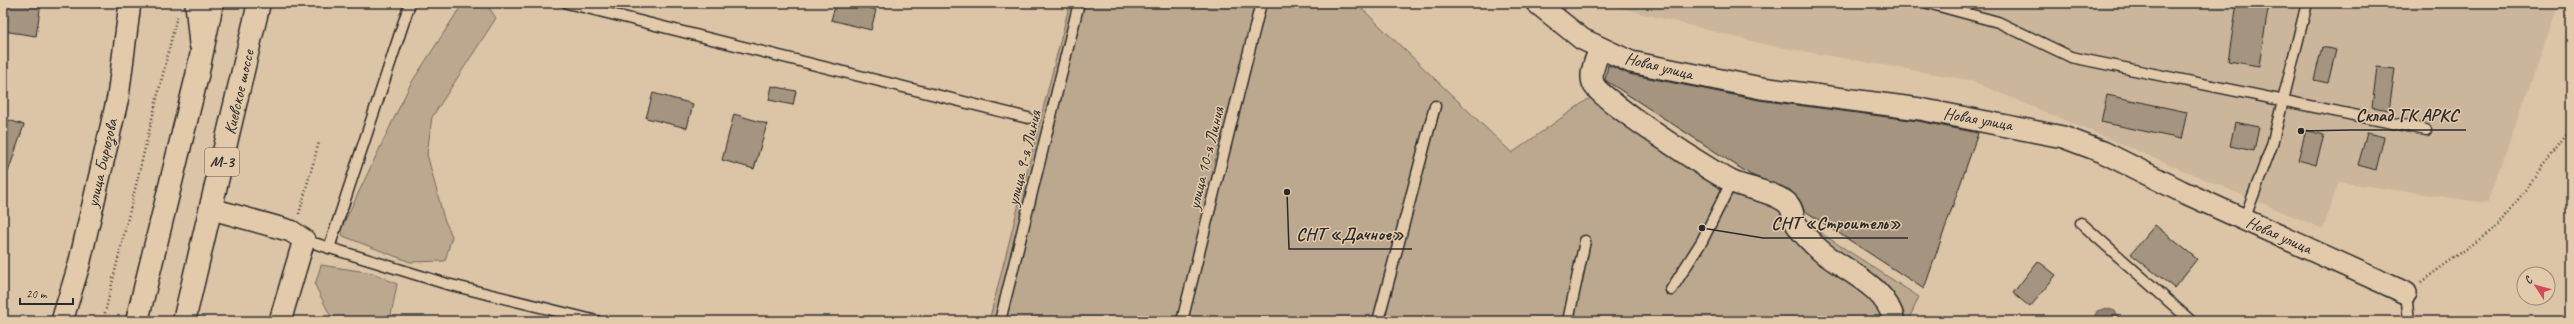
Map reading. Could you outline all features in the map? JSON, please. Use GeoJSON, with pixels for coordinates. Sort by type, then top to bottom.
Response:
{"type":"FeatureCollection","features":[{"type":"Feature","properties":{"kind":"highway","name":"М-3"},"geometry":{"type":"LineString","coordinates":[[137,321],[197,76],[212,3]]}},
{"type":"Feature","properties":{"kind":"highway","name":"Киевское шоссе"},"geometry":{"type":"LineString","coordinates":[[184,321],[212,209],[259,3]]}},
{"type":"Feature","properties":{"kind":"street","name":"улица Бирюзова"},"geometry":{"type":"LineString","coordinates":[[62,321],[79,265],[118,97],[130,3]]}},
{"type":"Feature","properties":{"kind":"street"},"geometry":{"type":"LineString","coordinates":[[196,3],[200,34],[197,76]]}},
{"type":"Feature","properties":{"kind":"street","name":"Новая улица"},"geometry":{"type":"LineString","coordinates":[[1537,3],[1582,39],[1631,62],[1761,88],[1920,109],[2063,137],[2103,152],[2244,220],[2406,293]]}},
{"type":"Feature","properties":{"kind":"street"},"geometry":{"type":"LineString","coordinates":[[1600,48],[1593,71],[1593,85],[1602,94],[1654,133],[1732,181],[1766,191],[1785,201],[1792,208],[1797,225],[1821,252],[1882,297],[1891,308],[1894,321]]}},
{"type":"Feature","properties":{"kind":"street"},"geometry":{"type":"LineString","coordinates":[[212,209],[299,236],[280,321]]}},
{"type":"Feature","properties":{"kind":"lane"},"geometry":{"type":"LineString","coordinates":[[330,248],[410,3]]}},
{"type":"Feature","properties":{"kind":"lane"},"geometry":{"type":"LineString","coordinates":[[567,3],[1028,118]]}},
{"type":"Feature","properties":{"kind":"lane","name":"улица 9-я Линия"},"geometry":{"type":"LineString","coordinates":[[1000,321],[1080,3]]}},
{"type":"Feature","properties":{"kind":"lane","name":"улица 10-я Линия"},"geometry":{"type":"LineString","coordinates":[[1182,321],[1261,3]]}},
{"type":"Feature","properties":{"kind":"lane"},"geometry":{"type":"LineString","coordinates":[[1928,3],[1998,22],[2071,57],[2426,130]]}},
{"type":"Feature","properties":{"kind":"lane"},"geometry":{"type":"LineString","coordinates":[[2244,220],[2272,145],[2307,3]]}},
{"type":"Feature","properties":{"kind":"lane"},"geometry":{"type":"LineString","coordinates":[[1378,321],[1435,106]]}},
{"type":"Feature","properties":{"kind":"lane"},"geometry":{"type":"LineString","coordinates":[[1671,290],[1702,241],[1732,181]]}},
{"type":"Feature","properties":{"kind":"lane"},"geometry":{"type":"LineString","coordinates":[[2081,222],[2191,321]]}},
{"type":"Feature","properties":{"kind":"lane"},"geometry":{"type":"LineString","coordinates":[[299,236],[330,248],[447,284],[597,321]]}},
{"type":"Feature","properties":{"kind":"lane"},"geometry":{"type":"LineString","coordinates":[[1568,321],[1585,241]]}},
{"type":"Feature","properties":{"kind":"lane"},"geometry":{"type":"LineString","coordinates":[[2406,293],[2409,321]]}},
{"type":"Feature","properties":{"kind":"path"},"geometry":{"type":"LineString","coordinates":[[103,321],[177,13]]}},
{"type":"Feature","properties":{"kind":"path"},"geometry":{"type":"LineString","coordinates":[[2406,293],[2500,225],[2571,129]]}},
{"type":"Feature","properties":{"kind":"path"},"geometry":{"type":"LineString","coordinates":[[299,236],[319,142]]}},
{"type":"Feature","properties":{"kind":"shaded area"},"geometry":{"type":"Polygon","coordinates":[[[463,3],[486,3],[496,18],[432,117],[427,154],[444,219],[452,236],[445,261],[410,262],[343,236],[341,229],[410,85],[463,3]]]}},
{"type":"Feature","properties":{"kind":"shaded area"},"geometry":{"type":"Polygon","coordinates":[[[1070,3],[1356,3],[1512,153],[1608,85],[1707,159],[1919,297],[1908,321],[989,321],[1070,3]]]}},
{"type":"Feature","properties":{"kind":"shaded area"},"geometry":{"type":"Polygon","coordinates":[[[1601,3],[2560,3],[2487,203],[2339,182],[2323,229],[1969,80],[1767,45],[1601,3]]]}},
{"type":"Feature","properties":{"kind":"shaded area"},"geometry":{"type":"Polygon","coordinates":[[[321,265],[373,273],[397,284],[390,321],[333,321],[315,285],[321,265]]]}},
{"type":"Feature","properties":{"kind":"shaded area"},"geometry":{"type":"Polygon","coordinates":[[[2106,308],[2115,311],[2120,321],[2092,321],[2097,311],[2106,308]]]}},
{"type":"Feature","properties":{"kind":"building"},"geometry":{"type":"Polygon","coordinates":[[[3,3],[41,3],[36,36],[3,31],[3,3]]]}},
{"type":"Feature","properties":{"kind":"building"},"geometry":{"type":"Polygon","coordinates":[[[836,3],[851,3],[876,10],[871,30],[831,20],[836,3]]]}},
{"type":"Feature","properties":{"kind":"building"},"geometry":{"type":"Polygon","coordinates":[[[2237,3],[2269,3],[2259,66],[2228,61],[2237,3]]]}},
{"type":"Feature","properties":{"kind":"building"},"geometry":{"type":"Polygon","coordinates":[[[2322,47],[2336,50],[2328,83],[2314,80],[2322,47]]]}},
{"type":"Feature","properties":{"kind":"building"},"geometry":{"type":"Polygon","coordinates":[[[1608,65],[1629,74],[1759,100],[1918,121],[1978,133],[1924,289],[1805,211],[1799,199],[1790,190],[1751,175],[1605,80],[1608,65]]]}},
{"type":"Feature","properties":{"kind":"building"},"geometry":{"type":"Polygon","coordinates":[[[2377,67],[2395,69],[2389,110],[2372,107],[2377,67]]]}},
{"type":"Feature","properties":{"kind":"building"},"geometry":{"type":"Polygon","coordinates":[[[772,86],[796,91],[793,105],[769,100],[772,86]]]}},
{"type":"Feature","properties":{"kind":"building"},"geometry":{"type":"Polygon","coordinates":[[[653,93],[693,104],[687,128],[646,118],[653,93]]]}},
{"type":"Feature","properties":{"kind":"building"},"geometry":{"type":"Polygon","coordinates":[[[2107,95],[2187,112],[2181,139],[2101,122],[2107,95]]]}},
{"type":"Feature","properties":{"kind":"building"},"geometry":{"type":"Polygon","coordinates":[[[734,114],[767,124],[754,169],[722,160],[734,114]]]}},
{"type":"Feature","properties":{"kind":"building"},"geometry":{"type":"Polygon","coordinates":[[[3,118],[24,125],[5,181],[3,180],[3,118]]]}},
{"type":"Feature","properties":{"kind":"building"},"geometry":{"type":"Polygon","coordinates":[[[2235,122],[2259,127],[2254,151],[2230,146],[2235,122]]]}},
{"type":"Feature","properties":{"kind":"building"},"geometry":{"type":"Polygon","coordinates":[[[2306,130],[2324,135],[2316,165],[2298,160],[2306,130]]]}},
{"type":"Feature","properties":{"kind":"building"},"geometry":{"type":"Polygon","coordinates":[[[2367,133],[2384,137],[2376,170],[2358,165],[2367,133]]]}},
{"type":"Feature","properties":{"kind":"building"},"geometry":{"type":"Polygon","coordinates":[[[2155,225],[2197,259],[2174,288],[2131,254],[2155,225]]]}},
{"type":"Feature","properties":{"kind":"building"},"geometry":{"type":"Polygon","coordinates":[[[2038,261],[2056,275],[2030,307],[2013,293],[2038,261]]]}},
{"type":"Feature","properties":{"kind":"place","name":"Склад ГК АРКС"},"geometry":{"type":"Point","coordinates":[2301,131]}},
{"type":"Feature","properties":{"kind":"place","name":"СНТ «Дачное»"},"geometry":{"type":"Point","coordinates":[1287,192]}},
{"type":"Feature","properties":{"kind":"place","name":"СНТ «Строитель»"},"geometry":{"type":"Point","coordinates":[1702,228]}}]}
